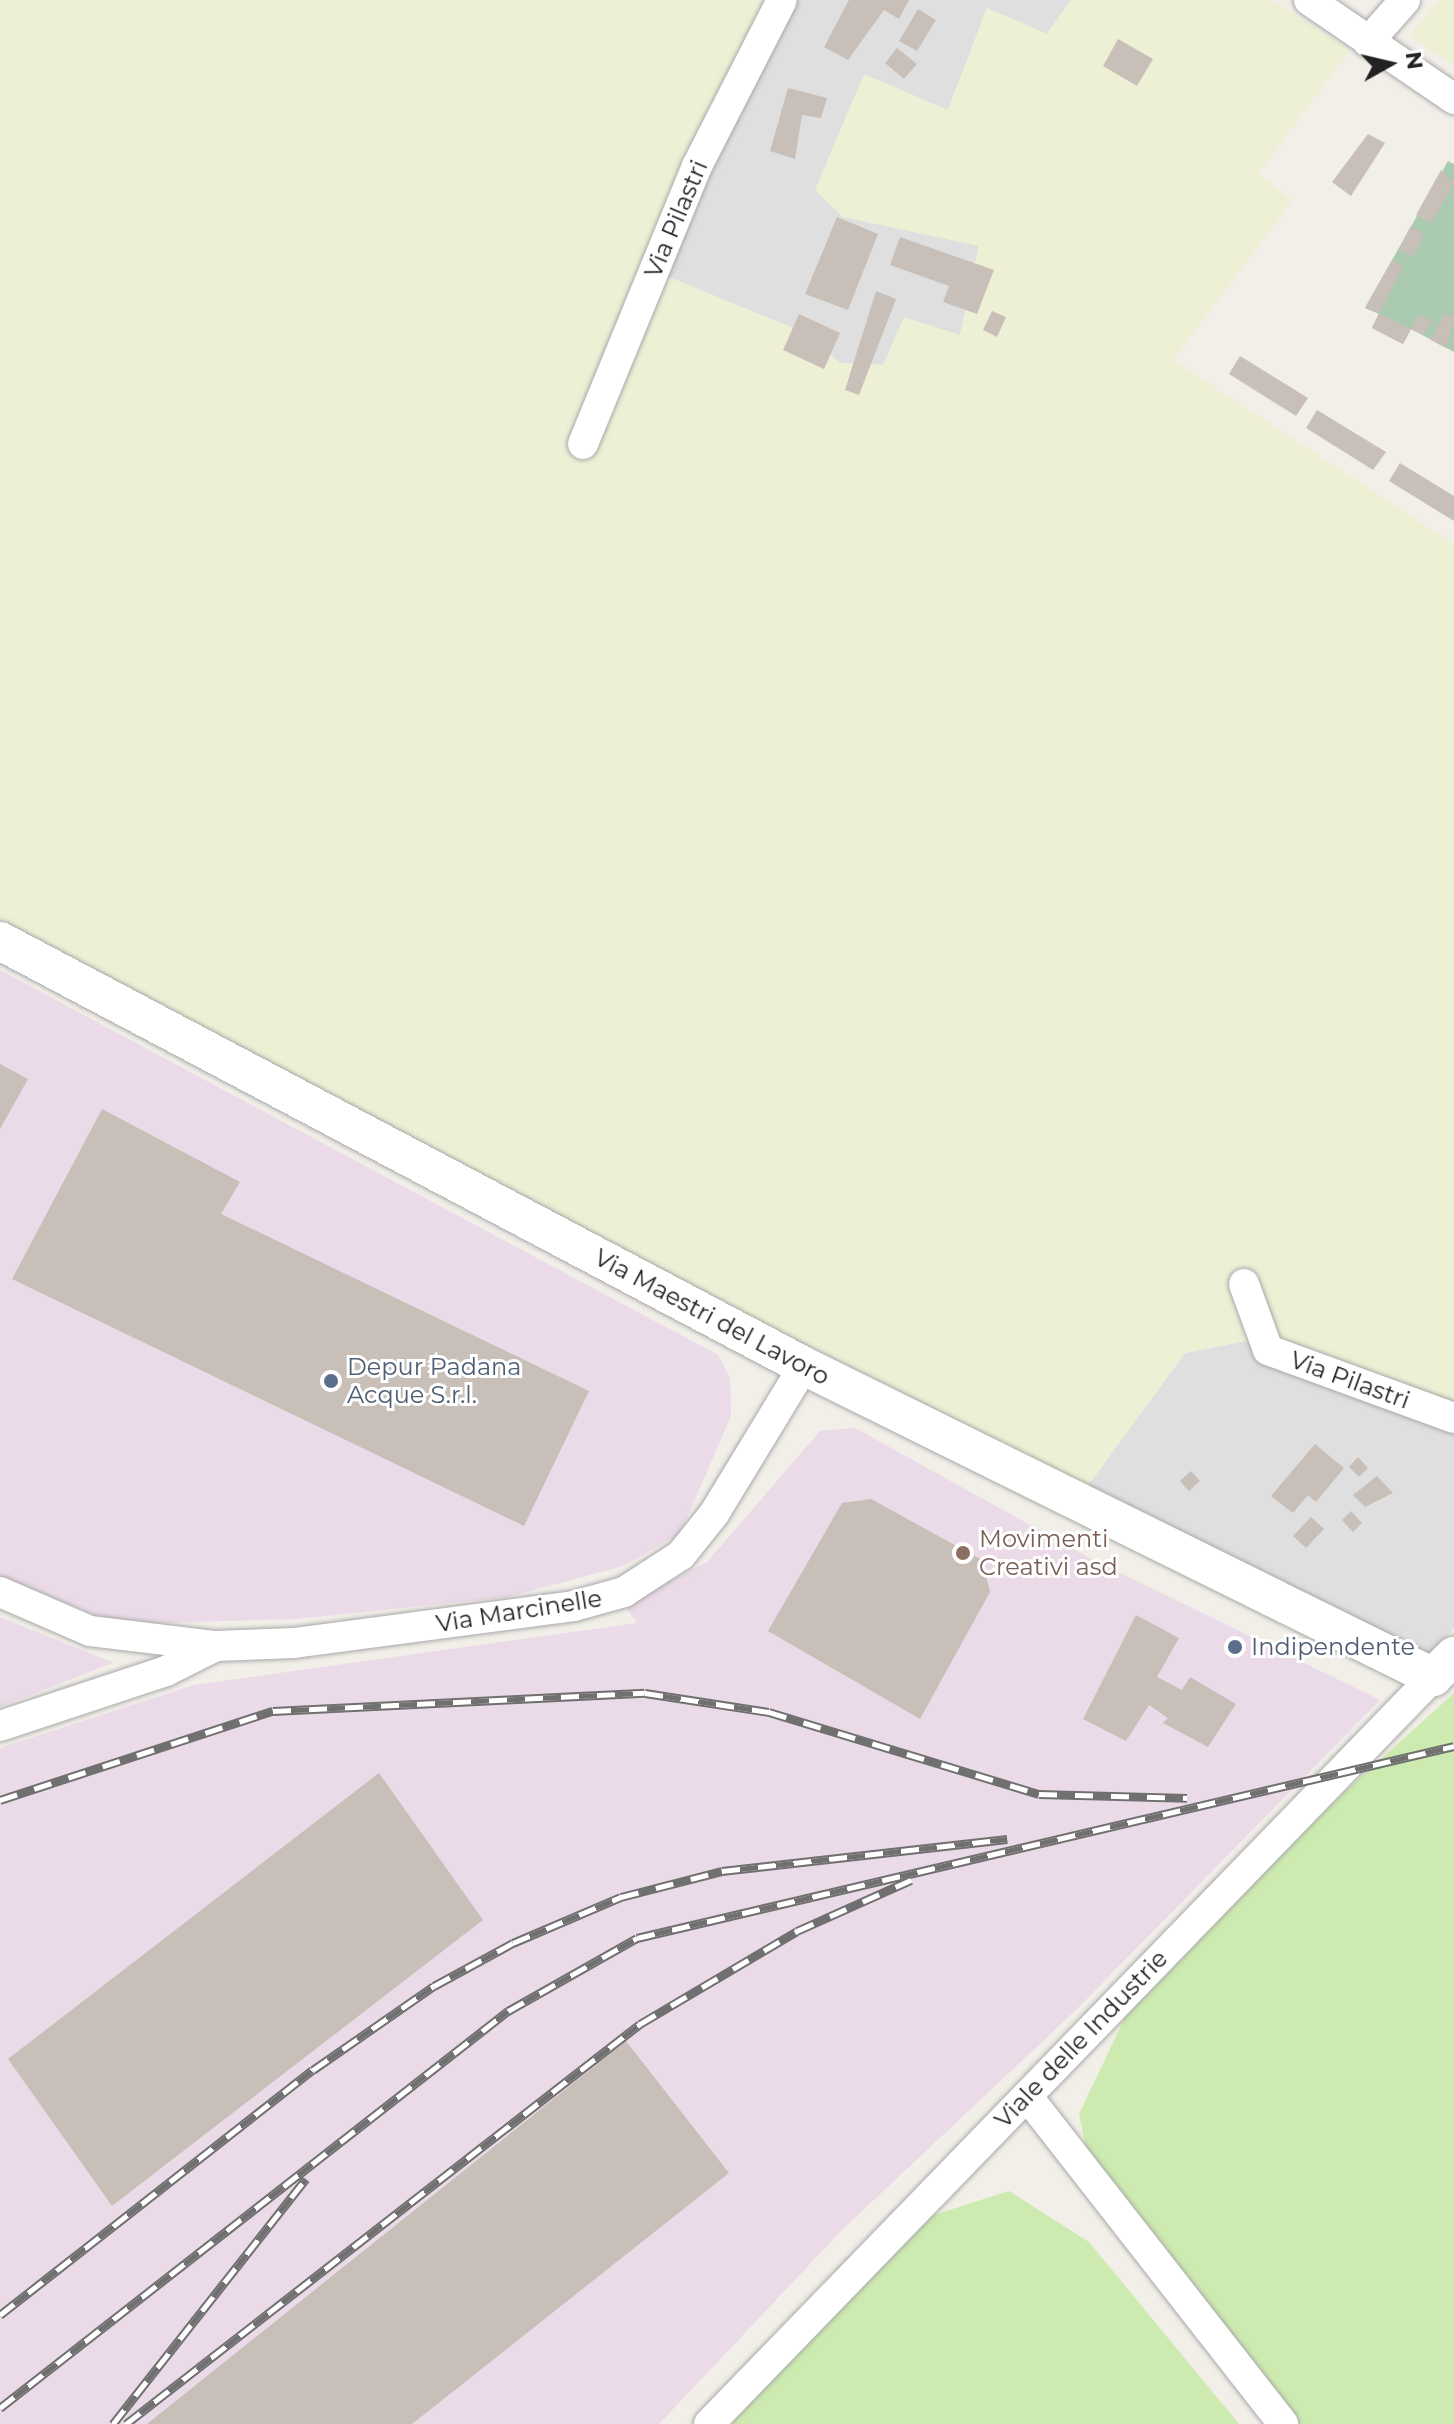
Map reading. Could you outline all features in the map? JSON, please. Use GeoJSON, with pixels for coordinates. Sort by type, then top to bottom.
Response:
{"type":"FeatureCollection","features":[{"type":"Feature","properties":{"kind":"street","name":"Via Pilastri"},"geometry":{"type":"LineString","coordinates":[[583,444],[697,166],[782,0]]}},
{"type":"Feature","properties":{"kind":"street"},"geometry":{"type":"LineString","coordinates":[[1309,0],[1454,99]]}},
{"type":"Feature","properties":{"kind":"street"},"geometry":{"type":"LineString","coordinates":[[1368,42],[1405,0]]}},
{"type":"Feature","properties":{"kind":"street","name":"Via Maestri del Lavoro"},"geometry":{"type":"LineString","coordinates":[[0,941],[804,1366],[1443,1667]]}},
{"type":"Feature","properties":{"kind":"street","name":"Via Pilastri"},"geometry":{"type":"LineString","coordinates":[[1244,1284],[1268,1350],[1454,1418]]}},
{"type":"Feature","properties":{"kind":"street","name":"Via Marcinelle"},"geometry":{"type":"LineString","coordinates":[[0,1592],[90,1631],[216,1646],[325,1639],[574,1606],[624,1592],[681,1555],[714,1514],[804,1366]]}},
{"type":"Feature","properties":{"kind":"street","name":"Via Marcinelle"},"geometry":{"type":"LineString","coordinates":[[0,1726],[166,1671],[216,1646]]}},
{"type":"Feature","properties":{"kind":"street","name":"Viale delle Industrie"},"geometry":{"type":"LineString","coordinates":[[709,2424],[1443,1667]]}},
{"type":"Feature","properties":{"kind":"street"},"geometry":{"type":"LineString","coordinates":[[1027,2096],[1283,2424]]}},
{"type":"Feature","properties":{"kind":"shaded area"},"geometry":{"type":"Polygon","coordinates":[[[772,0],[1071,0],[1047,34],[987,8],[948,110],[844,217],[979,245],[960,336],[883,365],[840,363],[805,333],[657,273],[772,0]]]}},
{"type":"Feature","properties":{"kind":"shaded area"},"geometry":{"type":"Polygon","coordinates":[[[0,970],[718,1355],[730,1378],[731,1416],[680,1534],[623,1566],[508,1597],[298,1619],[118,1624],[0,1576],[0,970]]]}},
{"type":"Feature","properties":{"kind":"shaded area"},"geometry":{"type":"Polygon","coordinates":[[[1245,1341],[1454,1428],[1454,1629],[1417,1666],[1078,1499],[1185,1353],[1245,1341]]]}},
{"type":"Feature","properties":{"kind":"shaded area"},"geometry":{"type":"Polygon","coordinates":[[[855,1428],[1088,1557],[1380,1700],[1076,2010],[843,2229],[659,2424],[0,2424],[0,1748],[194,1685],[637,1623],[624,1605],[707,1562],[820,1431],[855,1428]]]}},
{"type":"Feature","properties":{"kind":"shaded area"},"geometry":{"type":"Polygon","coordinates":[[[0,1617],[109,1661],[115,1662],[0,1707],[0,1617]]]}},
{"type":"Feature","properties":{"kind":"green space"},"geometry":{"type":"Polygon","coordinates":[[[0,0],[772,0],[657,272],[805,333],[840,363],[883,365],[904,317],[960,335],[979,246],[843,217],[815,190],[864,74],[948,110],[987,8],[1047,34],[1071,0],[1272,0],[1350,50],[1259,173],[1292,201],[1173,360],[1454,544],[1454,1428],[1245,1341],[1185,1353],[1078,1499],[0,918],[0,0]]]}},
{"type":"Feature","properties":{"kind":"green space"},"geometry":{"type":"Polygon","coordinates":[[[1439,0],[1454,0],[1454,66],[1409,35],[1439,0]]]}},
{"type":"Feature","properties":{"kind":"green space"},"geometry":{"type":"Polygon","coordinates":[[[1448,161],[1454,164],[1454,352],[1411,329],[1403,344],[1372,328],[1379,314],[1365,308],[1448,161]]]}},
{"type":"Feature","properties":{"kind":"green space"},"geometry":{"type":"Polygon","coordinates":[[[1454,1693],[1454,2424],[1289,2424],[1088,2158],[1079,2114],[1128,2011],[1341,1795],[1454,1693]]]}},
{"type":"Feature","properties":{"kind":"green space"},"geometry":{"type":"Polygon","coordinates":[[[1009,2191],[1089,2242],[1239,2424],[721,2424],[921,2219],[1009,2191]]]}},
{"type":"Feature","properties":{"kind":"building"},"geometry":{"type":"Polygon","coordinates":[[[849,0],[909,0],[899,19],[884,10],[848,60],[824,47],[849,0]]]}},
{"type":"Feature","properties":{"kind":"building"},"geometry":{"type":"Polygon","coordinates":[[[918,9],[936,20],[917,51],[899,41],[918,9]]]}},
{"type":"Feature","properties":{"kind":"building"},"geometry":{"type":"Polygon","coordinates":[[[1118,39],[1153,59],[1137,86],[1103,66],[1118,39]]]}},
{"type":"Feature","properties":{"kind":"building"},"geometry":{"type":"Polygon","coordinates":[[[897,48],[917,64],[904,79],[885,63],[897,48]]]}},
{"type":"Feature","properties":{"kind":"building"},"geometry":{"type":"Polygon","coordinates":[[[788,88],[827,98],[821,118],[802,115],[795,159],[770,151],[788,88]]]}},
{"type":"Feature","properties":{"kind":"building"},"geometry":{"type":"Polygon","coordinates":[[[1368,134],[1385,143],[1351,196],[1332,182],[1368,134]]]}},
{"type":"Feature","properties":{"kind":"building"},"geometry":{"type":"Polygon","coordinates":[[[1441,170],[1454,183],[1432,223],[1416,215],[1441,170]]]}},
{"type":"Feature","properties":{"kind":"building"},"geometry":{"type":"Polygon","coordinates":[[[837,217],[878,234],[848,310],[805,294],[837,217]]]}},
{"type":"Feature","properties":{"kind":"building"},"geometry":{"type":"Polygon","coordinates":[[[1410,227],[1424,233],[1413,257],[1399,250],[1410,227]]]}},
{"type":"Feature","properties":{"kind":"building"},"geometry":{"type":"Polygon","coordinates":[[[900,237],[994,270],[977,314],[943,302],[949,286],[890,265],[900,237]]]}},
{"type":"Feature","properties":{"kind":"building"},"geometry":{"type":"Polygon","coordinates":[[[1392,260],[1403,267],[1379,313],[1365,308],[1392,260]]]}},
{"type":"Feature","properties":{"kind":"building"},"geometry":{"type":"Polygon","coordinates":[[[876,291],[896,299],[859,395],[845,390],[876,291]]]}},
{"type":"Feature","properties":{"kind":"building"},"geometry":{"type":"Polygon","coordinates":[[[992,311],[1006,317],[997,337],[983,330],[992,311]]]}},
{"type":"Feature","properties":{"kind":"building"},"geometry":{"type":"Polygon","coordinates":[[[1379,313],[1411,329],[1403,344],[1372,328],[1379,313]]]}},
{"type":"Feature","properties":{"kind":"building"},"geometry":{"type":"Polygon","coordinates":[[[1444,313],[1454,318],[1446,348],[1431,340],[1444,313]]]}},
{"type":"Feature","properties":{"kind":"building"},"geometry":{"type":"Polygon","coordinates":[[[799,314],[840,333],[824,369],[783,350],[799,314]]]}},
{"type":"Feature","properties":{"kind":"building"},"geometry":{"type":"Polygon","coordinates":[[[1418,315],[1432,321],[1424,335],[1411,329],[1418,315]]]}},
{"type":"Feature","properties":{"kind":"building"},"geometry":{"type":"Polygon","coordinates":[[[1240,356],[1308,398],[1296,416],[1229,374],[1240,356]]]}},
{"type":"Feature","properties":{"kind":"building"},"geometry":{"type":"Polygon","coordinates":[[[1317,410],[1386,452],[1373,470],[1306,428],[1317,410]]]}},
{"type":"Feature","properties":{"kind":"building"},"geometry":{"type":"Polygon","coordinates":[[[1400,463],[1454,496],[1454,521],[1389,481],[1400,463]]]}},
{"type":"Feature","properties":{"kind":"building"},"geometry":{"type":"Polygon","coordinates":[[[0,1064],[28,1079],[0,1129],[0,1064]]]}},
{"type":"Feature","properties":{"kind":"building"},"geometry":{"type":"Polygon","coordinates":[[[102,1109],[240,1182],[221,1214],[589,1391],[524,1526],[12,1279],[102,1109]]]}},
{"type":"Feature","properties":{"kind":"building"},"geometry":{"type":"Polygon","coordinates":[[[1315,1444],[1344,1468],[1316,1502],[1308,1495],[1293,1513],[1271,1496],[1315,1444]]]}},
{"type":"Feature","properties":{"kind":"building"},"geometry":{"type":"Polygon","coordinates":[[[1358,1457],[1368,1468],[1359,1477],[1349,1467],[1358,1457]]]}},
{"type":"Feature","properties":{"kind":"building"},"geometry":{"type":"Polygon","coordinates":[[[1191,1471],[1200,1481],[1189,1491],[1180,1481],[1191,1471]]]}},
{"type":"Feature","properties":{"kind":"building"},"geometry":{"type":"Polygon","coordinates":[[[1377,1476],[1393,1493],[1365,1507],[1353,1495],[1377,1476]]]}},
{"type":"Feature","properties":{"kind":"building"},"geometry":{"type":"Polygon","coordinates":[[[871,1499],[982,1560],[990,1592],[920,1719],[768,1631],[842,1503],[871,1499]]]}},
{"type":"Feature","properties":{"kind":"building"},"geometry":{"type":"Polygon","coordinates":[[[1351,1511],[1362,1523],[1353,1532],[1342,1520],[1351,1511]]]}},
{"type":"Feature","properties":{"kind":"building"},"geometry":{"type":"Polygon","coordinates":[[[1311,1517],[1324,1529],[1306,1548],[1293,1536],[1311,1517]]]}},
{"type":"Feature","properties":{"kind":"building"},"geometry":{"type":"Polygon","coordinates":[[[1136,1615],[1179,1638],[1157,1677],[1182,1690],[1190,1677],[1236,1704],[1208,1747],[1163,1723],[1168,1718],[1149,1705],[1126,1741],[1083,1719],[1136,1615]]]}},
{"type":"Feature","properties":{"kind":"building"},"geometry":{"type":"Polygon","coordinates":[[[379,1773],[483,1920],[112,2206],[8,2059],[379,1773]]]}},
{"type":"Feature","properties":{"kind":"building"},"geometry":{"type":"Polygon","coordinates":[[[626,2041],[729,2173],[412,2424],[147,2424],[626,2041]]]}},
{"type":"Feature","properties":{"kind":"railway"},"geometry":{"type":"LineString","coordinates":[[0,1800],[273,1711],[645,1693],[769,1712],[1039,1794],[1187,1798]]}},
{"type":"Feature","properties":{"kind":"railway"},"geometry":{"type":"LineString","coordinates":[[0,2408],[508,2011],[637,1938],[1454,1746]]}},
{"type":"Feature","properties":{"kind":"railway"},"geometry":{"type":"LineString","coordinates":[[0,2315],[313,2070],[434,1986],[513,1943],[621,1897],[722,1871],[1007,1839]]}},
{"type":"Feature","properties":{"kind":"railway"},"geometry":{"type":"LineString","coordinates":[[126,2424],[640,2024],[797,1931],[911,1880]]}},
{"type":"Feature","properties":{"kind":"railway"},"geometry":{"type":"LineString","coordinates":[[113,2424],[306,2179]]}},
{"type":"Feature","properties":{"kind":"place","name":"Depur Padana Acque S.r.l."},"geometry":{"type":"Point","coordinates":[331,1381]}},
{"type":"Feature","properties":{"kind":"place","name":"Movimenti Creativi asd"},"geometry":{"type":"Point","coordinates":[963,1553]}},
{"type":"Feature","properties":{"kind":"place","name":"Indipendente"},"geometry":{"type":"Point","coordinates":[1235,1647]}}]}
